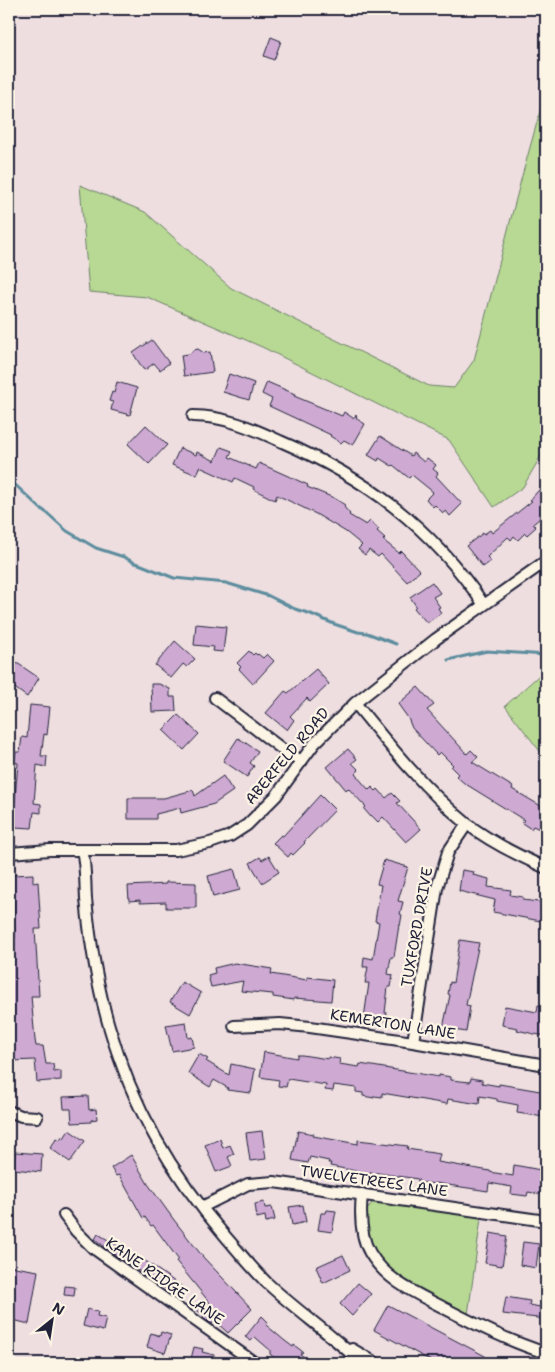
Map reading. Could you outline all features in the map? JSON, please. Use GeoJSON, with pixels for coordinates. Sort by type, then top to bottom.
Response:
{"type":"FeatureCollection","features":[{"type":"Feature","properties":{"kind":"street"},"geometry":{"type":"LineString","coordinates":[[193,416],[235,422],[258,431],[306,452],[373,490],[414,523],[448,557],[484,605]]}},
{"type":"Feature","properties":{"kind":"street","name":"ABERFELD ROAD"},"geometry":{"type":"LineString","coordinates":[[9,853],[50,850],[176,850],[210,843],[230,836],[247,825],[276,796],[325,731],[354,703],[436,639],[546,561]]}},
{"type":"Feature","properties":{"kind":"street"},"geometry":{"type":"LineString","coordinates":[[215,698],[286,752],[302,761]]}},
{"type":"Feature","properties":{"kind":"street"},"geometry":{"type":"LineString","coordinates":[[354,703],[416,776],[467,824],[499,845],[546,868]]}},
{"type":"Feature","properties":{"kind":"street","name":"TUXFORD DRIVE"},"geometry":{"type":"LineString","coordinates":[[413,1042],[439,880],[448,852],[467,824]]}},
{"type":"Feature","properties":{"kind":"street"},"geometry":{"type":"LineString","coordinates":[[82,850],[94,958],[109,1025],[133,1096],[152,1133],[174,1170],[202,1208],[243,1257],[264,1280],[300,1312],[340,1343],[361,1363]]}},
{"type":"Feature","properties":{"kind":"street","name":"KEMERTON LANE"},"geometry":{"type":"LineString","coordinates":[[234,1026],[280,1024],[310,1026],[546,1065]]}},
{"type":"Feature","properties":{"kind":"street"},"geometry":{"type":"LineString","coordinates":[[9,1111],[21,1116],[36,1117]]}},
{"type":"Feature","properties":{"kind":"street","name":"TWELVETREES LANE"},"geometry":{"type":"LineString","coordinates":[[202,1208],[237,1188],[262,1182],[362,1194],[546,1221]]}},
{"type":"Feature","properties":{"kind":"street"},"geometry":{"type":"LineString","coordinates":[[362,1194],[361,1216],[364,1238],[369,1252],[388,1275],[402,1286],[504,1338],[546,1353]]}},
{"type":"Feature","properties":{"kind":"street","name":"KANE RIDGE LANE"},"geometry":{"type":"LineString","coordinates":[[64,1215],[92,1248],[255,1363]]}},
{"type":"Feature","properties":{"kind":"street"},"geometry":{"type":"LineString","coordinates":[[340,1343],[376,1363]]}},
{"type":"Feature","properties":{"kind":"green space"},"geometry":{"type":"Polygon","coordinates":[[[546,90],[546,447],[523,487],[494,507],[449,440],[262,347],[147,297],[89,292],[80,185],[145,212],[231,288],[429,386],[454,388],[474,360],[546,90]]]}},
{"type":"Feature","properties":{"kind":"green space"},"geometry":{"type":"Polygon","coordinates":[[[546,669],[546,759],[505,706],[546,669]]]}},
{"type":"Feature","properties":{"kind":"green space"},"geometry":{"type":"Polygon","coordinates":[[[380,1201],[481,1218],[468,1315],[405,1282],[375,1255],[367,1230],[366,1215],[368,1208],[373,1202],[380,1201]]]}},
{"type":"Feature","properties":{"kind":"building"},"geometry":{"type":"Polygon","coordinates":[[[271,37],[281,41],[274,60],[264,56],[271,37]]]}},
{"type":"Feature","properties":{"kind":"building"},"geometry":{"type":"Polygon","coordinates":[[[152,340],[169,363],[160,370],[154,363],[145,370],[143,369],[133,353],[152,340]]]}},
{"type":"Feature","properties":{"kind":"building"},"geometry":{"type":"Polygon","coordinates":[[[198,349],[204,353],[210,352],[213,372],[184,376],[181,355],[189,354],[198,349]]]}},
{"type":"Feature","properties":{"kind":"building"},"geometry":{"type":"Polygon","coordinates":[[[229,374],[254,383],[249,400],[223,392],[229,374]]]}},
{"type":"Feature","properties":{"kind":"building"},"geometry":{"type":"Polygon","coordinates":[[[117,382],[137,388],[130,415],[111,410],[113,402],[109,401],[112,392],[114,393],[117,382]]]}},
{"type":"Feature","properties":{"kind":"building"},"geometry":{"type":"Polygon","coordinates":[[[267,382],[295,394],[294,396],[342,416],[344,412],[353,418],[356,415],[357,419],[365,424],[353,445],[344,440],[341,443],[331,435],[269,406],[272,399],[262,394],[267,382]]]}},
{"type":"Feature","properties":{"kind":"building"},"geometry":{"type":"Polygon","coordinates":[[[146,425],[167,445],[149,464],[128,444],[146,425]]]}},
{"type":"Feature","properties":{"kind":"building"},"geometry":{"type":"Polygon","coordinates":[[[380,436],[411,456],[413,453],[424,462],[427,458],[436,465],[433,469],[438,473],[436,476],[462,504],[450,516],[446,511],[443,513],[435,505],[433,507],[426,499],[433,492],[412,475],[409,478],[393,465],[379,458],[378,461],[368,455],[380,436]]]}},
{"type":"Feature","properties":{"kind":"building"},"geometry":{"type":"Polygon","coordinates":[[[221,447],[232,451],[229,457],[256,469],[259,463],[334,498],[345,505],[344,507],[349,515],[366,525],[370,521],[379,529],[377,531],[385,538],[383,540],[399,553],[401,551],[420,571],[407,582],[381,554],[378,557],[369,550],[365,555],[358,549],[362,545],[346,532],[316,514],[277,495],[275,500],[235,478],[233,482],[200,467],[197,475],[172,465],[180,448],[196,455],[197,452],[215,461],[221,447]]]}},
{"type":"Feature","properties":{"kind":"building"},"geometry":{"type":"Polygon","coordinates":[[[546,482],[546,513],[533,524],[536,527],[527,535],[525,533],[518,540],[514,536],[511,540],[508,537],[487,557],[491,561],[483,567],[466,546],[483,533],[490,530],[492,533],[532,501],[530,500],[546,482]]]}},
{"type":"Feature","properties":{"kind":"building"},"geometry":{"type":"Polygon","coordinates":[[[432,582],[440,593],[433,597],[440,607],[438,608],[441,613],[427,623],[414,608],[416,606],[410,597],[432,582]]]}},
{"type":"Feature","properties":{"kind":"building"},"geometry":{"type":"Polygon","coordinates":[[[196,624],[226,627],[223,652],[213,651],[214,647],[194,645],[196,624]]]}},
{"type":"Feature","properties":{"kind":"building"},"geometry":{"type":"Polygon","coordinates":[[[175,641],[195,659],[187,667],[183,664],[171,678],[155,665],[175,641]]]}},
{"type":"Feature","properties":{"kind":"building"},"geometry":{"type":"Polygon","coordinates":[[[249,651],[253,655],[255,653],[263,658],[267,654],[274,661],[253,684],[239,669],[241,667],[237,663],[249,651]]]}},
{"type":"Feature","properties":{"kind":"building"},"geometry":{"type":"Polygon","coordinates":[[[17,663],[39,678],[27,697],[9,684],[9,675],[17,663]]]}},
{"type":"Feature","properties":{"kind":"building"},"geometry":{"type":"Polygon","coordinates":[[[316,669],[329,684],[310,702],[307,698],[290,716],[294,720],[287,730],[266,713],[285,691],[288,693],[316,669]]]}},
{"type":"Feature","properties":{"kind":"building"},"geometry":{"type":"Polygon","coordinates":[[[151,684],[159,684],[170,689],[170,697],[175,697],[176,711],[152,712],[151,684]]]}},
{"type":"Feature","properties":{"kind":"building"},"geometry":{"type":"Polygon","coordinates":[[[418,687],[434,705],[427,710],[467,754],[471,750],[478,757],[472,762],[546,809],[546,832],[533,826],[531,829],[522,823],[524,820],[464,783],[456,776],[458,774],[451,767],[453,765],[440,752],[437,755],[412,728],[408,718],[398,704],[418,687]]]}},
{"type":"Feature","properties":{"kind":"building"},"geometry":{"type":"Polygon","coordinates":[[[30,705],[50,707],[47,735],[44,734],[41,756],[47,756],[46,767],[37,765],[34,803],[41,804],[41,813],[34,812],[32,828],[15,827],[15,822],[13,821],[18,763],[14,762],[16,752],[20,752],[22,737],[27,738],[30,705]]]}},
{"type":"Feature","properties":{"kind":"building"},"geometry":{"type":"Polygon","coordinates":[[[178,715],[199,734],[184,750],[163,730],[178,715]]]}},
{"type":"Feature","properties":{"kind":"building"},"geometry":{"type":"Polygon","coordinates":[[[238,738],[258,751],[250,763],[254,766],[247,777],[223,761],[238,738]]]}},
{"type":"Feature","properties":{"kind":"building"},"geometry":{"type":"Polygon","coordinates":[[[348,749],[357,759],[352,763],[359,770],[355,774],[369,790],[372,787],[376,791],[378,789],[386,798],[392,793],[400,801],[397,803],[421,829],[406,842],[383,817],[378,822],[370,816],[364,809],[366,807],[348,788],[346,790],[327,767],[348,749]]]}},
{"type":"Feature","properties":{"kind":"building"},"geometry":{"type":"Polygon","coordinates":[[[223,776],[233,791],[214,804],[181,813],[180,808],[156,814],[156,819],[128,819],[128,798],[164,798],[193,790],[195,796],[223,776]]]}},
{"type":"Feature","properties":{"kind":"building"},"geometry":{"type":"Polygon","coordinates":[[[320,795],[335,810],[293,855],[291,853],[288,857],[273,843],[281,835],[283,836],[320,795]]]}},
{"type":"Feature","properties":{"kind":"building"},"geometry":{"type":"Polygon","coordinates":[[[269,856],[279,872],[262,883],[250,863],[260,857],[262,860],[269,856]]]}},
{"type":"Feature","properties":{"kind":"building"},"geometry":{"type":"Polygon","coordinates":[[[384,860],[408,867],[398,901],[403,902],[400,914],[402,915],[394,957],[391,957],[388,974],[393,975],[391,987],[388,987],[386,1021],[364,1018],[369,983],[365,983],[368,967],[363,967],[364,957],[373,959],[379,922],[375,921],[381,885],[377,884],[384,860]]]}},
{"type":"Feature","properties":{"kind":"building"},"geometry":{"type":"Polygon","coordinates":[[[234,869],[240,890],[213,897],[208,876],[234,869]]]}},
{"type":"Feature","properties":{"kind":"building"},"geometry":{"type":"Polygon","coordinates":[[[462,870],[474,872],[473,875],[489,879],[488,887],[511,890],[510,895],[523,897],[523,900],[546,903],[546,922],[493,912],[495,900],[459,891],[462,870]]]}},
{"type":"Feature","properties":{"kind":"building"},"geometry":{"type":"Polygon","coordinates":[[[33,874],[33,883],[38,882],[41,929],[35,929],[39,996],[31,996],[35,1040],[36,1046],[43,1046],[46,1064],[53,1064],[54,1072],[61,1071],[61,1080],[37,1082],[35,1060],[11,1061],[10,1036],[12,1036],[9,971],[11,971],[11,938],[15,938],[13,875],[33,874]]]}},
{"type":"Feature","properties":{"kind":"building"},"geometry":{"type":"Polygon","coordinates":[[[166,882],[196,883],[196,908],[166,908],[166,902],[140,903],[140,900],[129,901],[128,886],[166,884],[166,882]]]}},
{"type":"Feature","properties":{"kind":"building"},"geometry":{"type":"Polygon","coordinates":[[[460,940],[479,943],[466,1005],[470,1006],[466,1032],[443,1028],[450,995],[448,994],[450,982],[453,983],[460,940]]]}},
{"type":"Feature","properties":{"kind":"building"},"geometry":{"type":"Polygon","coordinates":[[[235,963],[272,969],[271,974],[307,980],[307,977],[333,980],[331,1001],[294,998],[294,1000],[273,997],[273,994],[241,991],[243,981],[211,987],[208,975],[215,973],[214,968],[235,963]]]}},
{"type":"Feature","properties":{"kind":"building"},"geometry":{"type":"Polygon","coordinates":[[[182,982],[201,993],[190,1014],[170,1002],[182,982]]]}},
{"type":"Feature","properties":{"kind":"building"},"geometry":{"type":"Polygon","coordinates":[[[538,1005],[546,1007],[546,1036],[502,1025],[505,1006],[537,1012],[538,1005]]]}},
{"type":"Feature","properties":{"kind":"building"},"geometry":{"type":"Polygon","coordinates":[[[186,1022],[188,1038],[192,1037],[194,1047],[172,1051],[166,1025],[186,1022]]]}},
{"type":"Feature","properties":{"kind":"building"},"geometry":{"type":"Polygon","coordinates":[[[264,1052],[297,1058],[297,1055],[328,1059],[328,1057],[340,1059],[339,1064],[359,1067],[360,1064],[439,1077],[439,1075],[451,1077],[451,1080],[470,1082],[471,1078],[482,1080],[482,1083],[546,1092],[544,1117],[517,1113],[518,1105],[480,1096],[479,1104],[448,1099],[447,1104],[382,1093],[382,1097],[374,1096],[374,1098],[363,1096],[363,1093],[356,1092],[356,1088],[334,1085],[333,1091],[325,1090],[326,1085],[288,1079],[286,1087],[278,1086],[279,1080],[260,1077],[264,1052]]]}},
{"type":"Feature","properties":{"kind":"building"},"geometry":{"type":"Polygon","coordinates":[[[199,1054],[208,1059],[206,1061],[229,1075],[231,1064],[255,1069],[251,1093],[227,1090],[228,1088],[214,1080],[210,1087],[188,1073],[199,1054]]]}},
{"type":"Feature","properties":{"kind":"building"},"geometry":{"type":"Polygon","coordinates":[[[88,1096],[89,1110],[96,1109],[97,1119],[91,1120],[91,1122],[72,1123],[71,1109],[64,1109],[63,1097],[88,1096]]]}},
{"type":"Feature","properties":{"kind":"building"},"geometry":{"type":"Polygon","coordinates":[[[69,1130],[85,1141],[70,1162],[50,1148],[57,1138],[60,1140],[62,1136],[64,1138],[69,1130]]]}},
{"type":"Feature","properties":{"kind":"building"},"geometry":{"type":"Polygon","coordinates":[[[262,1131],[266,1159],[250,1161],[246,1133],[262,1131]]]}},
{"type":"Feature","properties":{"kind":"building"},"geometry":{"type":"Polygon","coordinates":[[[298,1131],[314,1134],[313,1136],[358,1144],[358,1140],[408,1146],[407,1149],[440,1154],[438,1162],[513,1176],[514,1165],[546,1171],[546,1195],[528,1192],[527,1196],[511,1194],[512,1187],[489,1183],[488,1191],[418,1182],[418,1179],[371,1172],[371,1174],[330,1166],[331,1163],[328,1163],[329,1161],[310,1157],[308,1163],[292,1160],[298,1131]]]}},
{"type":"Feature","properties":{"kind":"building"},"geometry":{"type":"Polygon","coordinates":[[[220,1139],[223,1148],[230,1145],[234,1154],[228,1157],[232,1166],[216,1172],[205,1145],[220,1139]]]}},
{"type":"Feature","properties":{"kind":"building"},"geometry":{"type":"Polygon","coordinates":[[[15,1152],[42,1154],[41,1172],[14,1169],[15,1152]]]}},
{"type":"Feature","properties":{"kind":"building"},"geometry":{"type":"Polygon","coordinates":[[[131,1155],[148,1184],[203,1257],[252,1309],[228,1333],[215,1321],[212,1324],[195,1309],[202,1300],[214,1308],[176,1261],[178,1259],[153,1225],[151,1226],[145,1217],[143,1218],[119,1175],[116,1176],[111,1168],[131,1155]]]}},
{"type":"Feature","properties":{"kind":"building"},"geometry":{"type":"Polygon","coordinates":[[[264,1202],[265,1208],[272,1207],[275,1220],[266,1222],[265,1216],[257,1218],[255,1204],[264,1202]]]}},
{"type":"Feature","properties":{"kind":"building"},"geometry":{"type":"Polygon","coordinates":[[[303,1205],[306,1222],[292,1225],[289,1207],[303,1205]]]}},
{"type":"Feature","properties":{"kind":"building"},"geometry":{"type":"Polygon","coordinates":[[[327,1210],[336,1211],[332,1232],[318,1230],[321,1213],[326,1213],[327,1210]]]}},
{"type":"Feature","properties":{"kind":"building"},"geometry":{"type":"Polygon","coordinates":[[[490,1233],[507,1236],[502,1266],[485,1263],[490,1233]]]}},
{"type":"Feature","properties":{"kind":"building"},"geometry":{"type":"Polygon","coordinates":[[[98,1234],[120,1247],[129,1256],[131,1253],[143,1262],[144,1260],[182,1287],[175,1295],[112,1253],[95,1239],[98,1234]]]}},
{"type":"Feature","properties":{"kind":"building"},"geometry":{"type":"Polygon","coordinates":[[[523,1242],[539,1244],[536,1268],[520,1265],[523,1242]]]}},
{"type":"Feature","properties":{"kind":"building"},"geometry":{"type":"Polygon","coordinates":[[[343,1255],[350,1270],[323,1283],[316,1267],[343,1255]]]}},
{"type":"Feature","properties":{"kind":"building"},"geometry":{"type":"Polygon","coordinates":[[[9,1266],[38,1271],[29,1324],[9,1319],[9,1266]]]}},
{"type":"Feature","properties":{"kind":"building"},"geometry":{"type":"Polygon","coordinates":[[[358,1283],[371,1294],[352,1316],[340,1304],[358,1283]]]}},
{"type":"Feature","properties":{"kind":"building"},"geometry":{"type":"Polygon","coordinates":[[[65,1286],[75,1287],[74,1296],[64,1295],[65,1286]]]}},
{"type":"Feature","properties":{"kind":"building"},"geometry":{"type":"Polygon","coordinates":[[[506,1297],[530,1301],[529,1305],[546,1308],[546,1319],[503,1314],[506,1297]]]}},
{"type":"Feature","properties":{"kind":"building"},"geometry":{"type":"Polygon","coordinates":[[[388,1305],[485,1356],[481,1363],[435,1363],[374,1330],[388,1305]]]}},
{"type":"Feature","properties":{"kind":"building"},"geometry":{"type":"Polygon","coordinates":[[[87,1309],[98,1312],[97,1316],[106,1318],[103,1331],[83,1326],[87,1309]]]}},
{"type":"Feature","properties":{"kind":"building"},"geometry":{"type":"Polygon","coordinates":[[[262,1316],[268,1322],[266,1325],[293,1347],[294,1345],[303,1352],[300,1354],[312,1363],[280,1363],[270,1354],[270,1350],[255,1337],[251,1341],[245,1337],[262,1316]]]}},
{"type":"Feature","properties":{"kind":"building"},"geometry":{"type":"Polygon","coordinates":[[[161,1332],[171,1335],[165,1353],[147,1347],[151,1333],[160,1336],[161,1332]]]}},
{"type":"Feature","properties":{"kind":"building"},"geometry":{"type":"Polygon","coordinates":[[[194,1347],[203,1349],[202,1352],[214,1355],[213,1363],[190,1363],[194,1347]]]}},
{"type":"Feature","properties":{"kind":"waterway"},"geometry":{"type":"LineString","coordinates":[[9,479],[67,531],[96,548],[124,557],[174,578],[226,583],[269,596],[295,609],[334,624],[367,633],[396,644]]}},
{"type":"Feature","properties":{"kind":"waterway"},"geometry":{"type":"LineString","coordinates":[[448,660],[487,651],[546,655]]}}]}
